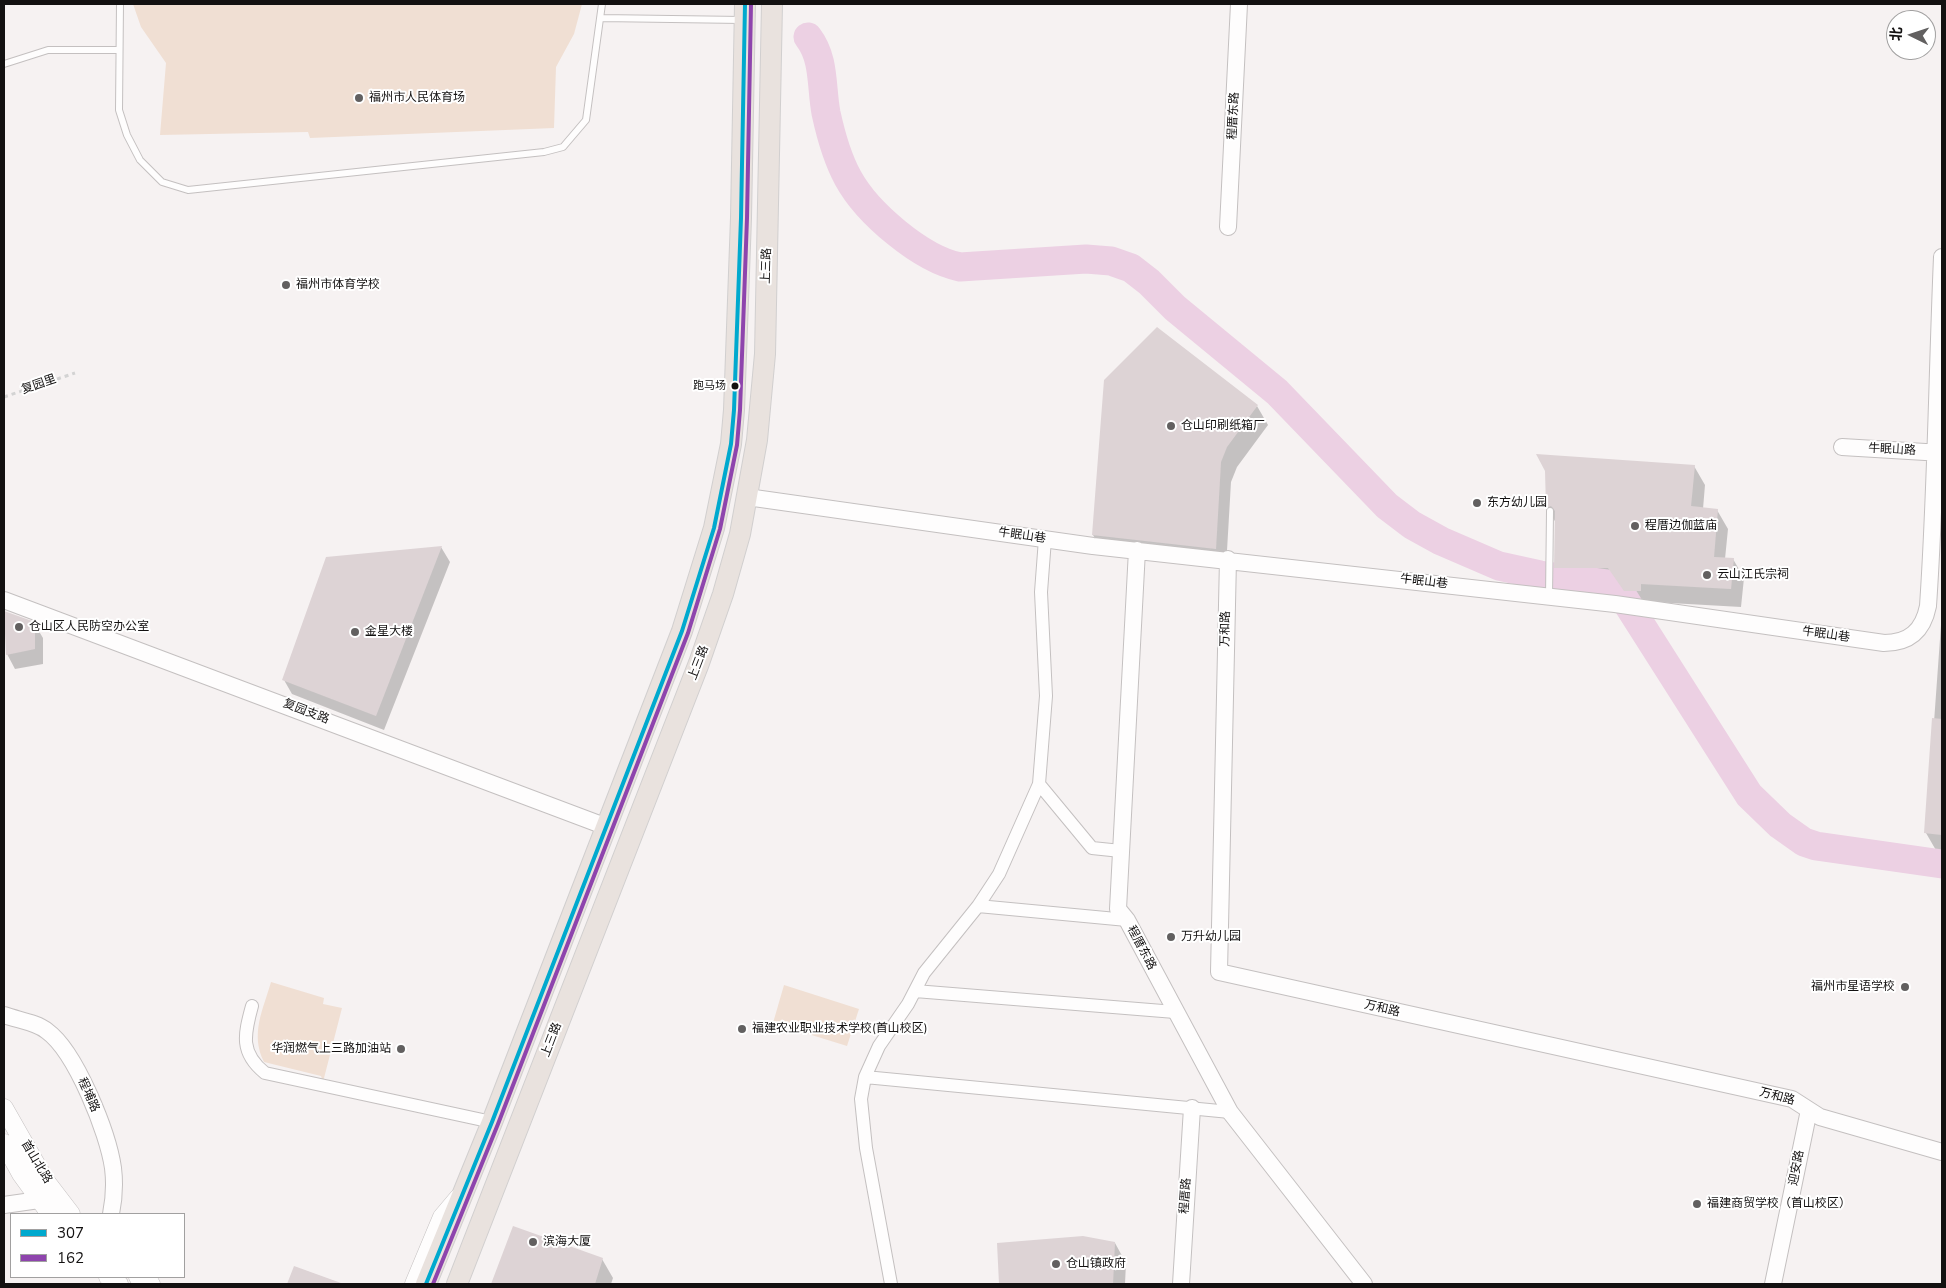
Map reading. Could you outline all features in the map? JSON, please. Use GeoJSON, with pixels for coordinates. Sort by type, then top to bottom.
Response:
{"type":"FeatureCollection","features":[{"type":"Feature","properties":{"kind":"main road","name":"上三路"},"geometry":{"type":"LineString","coordinates":[[457,1284],[699,663],[732,567],[758,440],[765,354],[772,4]]}},
{"type":"Feature","properties":{"kind":"main road","name":"上三路"},"geometry":{"type":"LineString","coordinates":[[426,1284],[492,1122],[607,827],[694,598],[714,528],[731,444],[739,314],[745,12]]}},
{"type":"Feature","properties":{"kind":"main road","name":"首山北路"},"geometry":{"type":"LineString","coordinates":[[4,1108],[45,1180],[70,1213]]}},
{"type":"Feature","properties":{"kind":"main road","name":"首山北路"},"geometry":{"type":"LineString","coordinates":[[4,1143],[39,1200],[49,1213]]}},
{"type":"Feature","properties":{"kind":"main road"},"geometry":{"type":"LineString","coordinates":[[414,1284],[442,1217],[462,1194]]}},
{"type":"Feature","properties":{"kind":"main road"},"geometry":{"type":"LineString","coordinates":[[462,1284],[468,1255]]}},
{"type":"Feature","properties":{"kind":"main road"},"geometry":{"type":"LineString","coordinates":[[140,1278],[151,1284]]}},
{"type":"Feature","properties":{"kind":"street","name":"程厝东路"},"geometry":{"type":"LineString","coordinates":[[1228,227],[1240,4]]}},
{"type":"Feature","properties":{"kind":"street","name":"牛眠山巷"},"geometry":{"type":"LineString","coordinates":[[747,497],[1137,550],[1550,593],[1644,610],[1884,643],[1897,643],[1909,639],[1926,618],[1928,606],[1939,452],[1942,257]]}},
{"type":"Feature","properties":{"kind":"street","name":"牛眠山路"},"geometry":{"type":"LineString","coordinates":[[1842,447],[1939,452]]}},
{"type":"Feature","properties":{"kind":"street"},"geometry":{"type":"LineString","coordinates":[[891,1284],[866,1148],[861,1099],[865,1077],[879,1046],[926,970],[978,906],[1004,867],[1039,784],[1046,696],[1042,592],[1046,539]]}},
{"type":"Feature","properties":{"kind":"street","name":"程厝东路"},"geometry":{"type":"LineString","coordinates":[[1137,550],[1118,909],[1127,920],[1230,1112],[1364,1284]]}},
{"type":"Feature","properties":{"kind":"street","name":"万和路"},"geometry":{"type":"LineString","coordinates":[[1228,560],[1219,972],[1792,1099],[1826,1119],[1942,1152]]}},
{"type":"Feature","properties":{"kind":"street","name":"复园支路"},"geometry":{"type":"LineString","coordinates":[[4,600],[270,698],[607,827]]}},
{"type":"Feature","properties":{"kind":"street"},"geometry":{"type":"LineString","coordinates":[[1039,784],[1092,848],[1121,851]]}},
{"type":"Feature","properties":{"kind":"street"},"geometry":{"type":"LineString","coordinates":[[978,906],[1127,920]]}},
{"type":"Feature","properties":{"kind":"street"},"geometry":{"type":"LineString","coordinates":[[915,990],[1175,1012]]}},
{"type":"Feature","properties":{"kind":"street"},"geometry":{"type":"LineString","coordinates":[[252,1006],[246,1033],[246,1046],[253,1062],[266,1073],[492,1122]]}},
{"type":"Feature","properties":{"kind":"street","name":"程埔路"},"geometry":{"type":"LineString","coordinates":[[4,1015],[46,1030],[59,1042],[80,1076],[102,1128],[109,1150],[114,1185],[111,1213]]}},
{"type":"Feature","properties":{"kind":"street"},"geometry":{"type":"LineString","coordinates":[[865,1077],[1230,1112]]}},
{"type":"Feature","properties":{"kind":"street","name":"程厝路"},"geometry":{"type":"LineString","coordinates":[[1181,1284],[1192,1108]]}},
{"type":"Feature","properties":{"kind":"street","name":"迎安路"},"geometry":{"type":"LineString","coordinates":[[1773,1284],[1808,1110]]}},
{"type":"Feature","properties":{"kind":"street"},"geometry":{"type":"LineString","coordinates":[[4,1205],[39,1200]]}},
{"type":"Feature","properties":{"kind":"lane"},"geometry":{"type":"LineString","coordinates":[[120,4],[120,110],[127,135],[140,160],[162,182],[188,190],[544,152],[563,147],[586,120],[602,4]]}},
{"type":"Feature","properties":{"kind":"lane"},"geometry":{"type":"LineString","coordinates":[[600,18],[745,12]]}},
{"type":"Feature","properties":{"kind":"lane"},"geometry":{"type":"LineString","coordinates":[[4,64],[48,50],[119,50]]}},
{"type":"Feature","properties":{"kind":"lane"},"geometry":{"type":"LineString","coordinates":[[1550,510],[1550,593]]}},
{"type":"Feature","properties":{"kind":"path","name":"复园里"},"geometry":{"type":"LineString","coordinates":[[4,397],[75,373]]}},
{"type":"Feature","properties":{"kind":"shaded area","name":"福州市人民体育场"},"geometry":{"type":"Polygon","coordinates":[[[133,4],[582,4],[574,34],[556,67],[554,128],[310,138],[308,132],[160,135],[166,63],[141,27],[133,4]]]}},
{"type":"Feature","properties":{"kind":"shaded area"},"geometry":{"type":"Polygon","coordinates":[[[271,982],[324,998],[323,1004],[342,1008],[323,1082],[321,1076],[264,1062],[258,1042],[258,1032],[259,1022],[271,982]]]}},
{"type":"Feature","properties":{"kind":"shaded area"},"geometry":{"type":"Polygon","coordinates":[[[784,985],[859,1009],[847,1046],[773,1023],[784,985]]]}},
{"type":"Feature","properties":{"kind":"building","name":"仓山印刷纸箱厂"},"geometry":{"type":"Polygon","coordinates":[[[1157,327],[1258,405],[1227,447],[1221,462],[1216,549],[1092,535],[1104,380],[1157,327]]]}},
{"type":"Feature","properties":{"kind":"building","name":"程厝边伽蓝庙"},"geometry":{"type":"Polygon","coordinates":[[[1536,454],[1695,465],[1691,506],[1718,509],[1714,557],[1734,558],[1731,589],[1641,584],[1641,591],[1624,591],[1608,568],[1554,568],[1555,511],[1551,506],[1546,508],[1545,471],[1536,454]]]}},
{"type":"Feature","properties":{"kind":"building","name":"金星大楼"},"geometry":{"type":"Polygon","coordinates":[[[442,546],[376,716],[282,680],[326,557],[442,546]]]}},
{"type":"Feature","properties":{"kind":"building","name":"仓山区人民防空办公室"},"geometry":{"type":"Polygon","coordinates":[[[4,611],[35,622],[35,649],[6,655],[4,611]]]}},
{"type":"Feature","properties":{"kind":"building"},"geometry":{"type":"Polygon","coordinates":[[[1932,718],[1942,719],[1942,835],[1924,833],[1932,718]]]}},
{"type":"Feature","properties":{"kind":"building","name":"滨海大厦"},"geometry":{"type":"Polygon","coordinates":[[[513,1226],[603,1258],[595,1284],[491,1284],[513,1226]]]}},
{"type":"Feature","properties":{"kind":"building","name":"仓山镇政府"},"geometry":{"type":"Polygon","coordinates":[[[1083,1236],[1115,1242],[1113,1284],[999,1284],[997,1243],[1083,1236]]]}},
{"type":"Feature","properties":{"kind":"building"},"geometry":{"type":"Polygon","coordinates":[[[294,1266],[341,1283],[287,1284],[294,1266]]]}},
{"type":"Feature","properties":{"kind":"waterway"},"geometry":{"type":"LineString","coordinates":[[808,37],[820,64],[828,122],[844,170],[868,206],[896,233],[912,245],[929,255],[960,267],[1086,259],[1111,261],[1131,268],[1149,282],[1175,308],[1277,392],[1387,506],[1412,525],[1441,541],[1499,566],[1540,575],[1608,584],[1618,589],[1749,795],[1780,825],[1804,842],[1816,846],[1942,864]]}},
{"type":"Feature","properties":{"kind":"transit line","name":"307"},"geometry":{"type":"LineString","coordinates":[[426,1284],[492,1122],[682,631],[714,528],[731,444],[734,410],[741,218],[745,4]]}},
{"type":"Feature","properties":{"kind":"transit line","name":"162"},"geometry":{"type":"LineString","coordinates":[[433,1284],[498,1124],[688,633],[720,529],[737,445],[740,410],[747,218],[751,4]]}},
{"type":"Feature","properties":{"kind":"place","name":"福州市人民体育场"},"geometry":{"type":"Point","coordinates":[359,98]}},
{"type":"Feature","properties":{"kind":"place","name":"福州市体育学校"},"geometry":{"type":"Point","coordinates":[286,285]}},
{"type":"Feature","properties":{"kind":"place","name":"跑马场"},"geometry":{"type":"Point","coordinates":[735,386]}},
{"type":"Feature","properties":{"kind":"place","name":"仓山印刷纸箱厂"},"geometry":{"type":"Point","coordinates":[1171,426]}},
{"type":"Feature","properties":{"kind":"place","name":"东方幼儿园"},"geometry":{"type":"Point","coordinates":[1477,503]}},
{"type":"Feature","properties":{"kind":"place","name":"程厝边伽蓝庙"},"geometry":{"type":"Point","coordinates":[1635,526]}},
{"type":"Feature","properties":{"kind":"place","name":"云山江氏宗祠"},"geometry":{"type":"Point","coordinates":[1707,575]}},
{"type":"Feature","properties":{"kind":"place","name":"仓山区人民防空办公室"},"geometry":{"type":"Point","coordinates":[19,627]}},
{"type":"Feature","properties":{"kind":"place","name":"金星大楼"},"geometry":{"type":"Point","coordinates":[355,632]}},
{"type":"Feature","properties":{"kind":"place","name":"万升幼儿园"},"geometry":{"type":"Point","coordinates":[1171,937]}},
{"type":"Feature","properties":{"kind":"place","name":"福州市星语学校"},"geometry":{"type":"Point","coordinates":[1905,987]}},
{"type":"Feature","properties":{"kind":"place","name":"福建农业职业技术学校(首山校区)"},"geometry":{"type":"Point","coordinates":[742,1029]}},
{"type":"Feature","properties":{"kind":"place","name":"华润燃气上三路加油站"},"geometry":{"type":"Point","coordinates":[401,1049]}},
{"type":"Feature","properties":{"kind":"place","name":"福建商贸学校（首山校区）"},"geometry":{"type":"Point","coordinates":[1697,1204]}},
{"type":"Feature","properties":{"kind":"place","name":"滨海大厦"},"geometry":{"type":"Point","coordinates":[533,1242]}},
{"type":"Feature","properties":{"kind":"place","name":"仓山镇政府"},"geometry":{"type":"Point","coordinates":[1056,1264]}}]}
